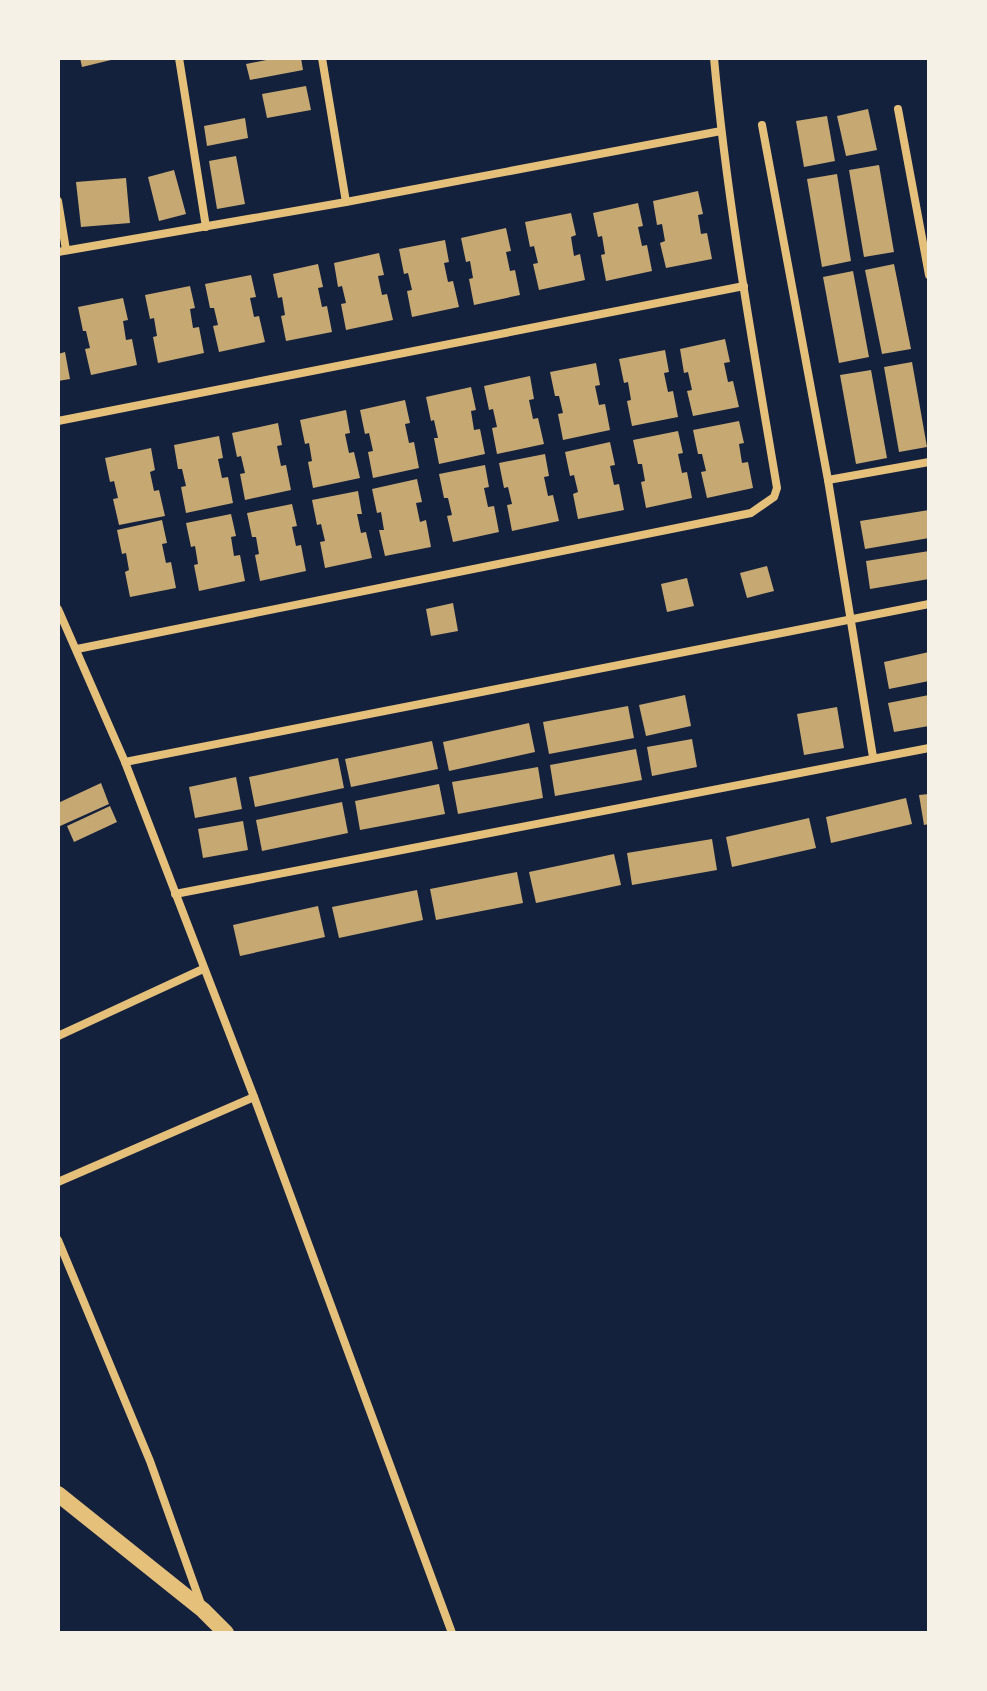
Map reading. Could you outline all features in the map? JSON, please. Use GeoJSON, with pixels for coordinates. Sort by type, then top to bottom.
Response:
{"type":"FeatureCollection","features":[{"type":"Feature","properties":{"kind":"main road"},"geometry":{"type":"LineString","coordinates":[[58,1494],[66,1508],[203,1610],[226,1633]]}},
{"type":"Feature","properties":{"kind":"street"},"geometry":{"type":"LineString","coordinates":[[179,58],[206,227]]}},
{"type":"Feature","properties":{"kind":"street"},"geometry":{"type":"LineString","coordinates":[[322,58],[346,202]]}},
{"type":"Feature","properties":{"kind":"street"},"geometry":{"type":"LineString","coordinates":[[77,649],[751,513],[774,497],[777,488],[721,131],[714,58]]}},
{"type":"Feature","properties":{"kind":"street"},"geometry":{"type":"LineString","coordinates":[[898,109],[929,275]]}},
{"type":"Feature","properties":{"kind":"street"},"geometry":{"type":"LineString","coordinates":[[762,125],[828,480],[873,757]]}},
{"type":"Feature","properties":{"kind":"street"},"geometry":{"type":"LineString","coordinates":[[58,201],[62,251],[346,202],[721,131]]}},
{"type":"Feature","properties":{"kind":"street"},"geometry":{"type":"LineString","coordinates":[[58,421],[744,286]]}},
{"type":"Feature","properties":{"kind":"street"},"geometry":{"type":"LineString","coordinates":[[828,480],[929,462]]}},
{"type":"Feature","properties":{"kind":"street"},"geometry":{"type":"LineString","coordinates":[[125,762],[929,604]]}},
{"type":"Feature","properties":{"kind":"street"},"geometry":{"type":"LineString","coordinates":[[58,609],[125,762],[254,1097],[452,1633]]}},
{"type":"Feature","properties":{"kind":"street"},"geometry":{"type":"LineString","coordinates":[[175,894],[929,748]]}},
{"type":"Feature","properties":{"kind":"street"},"geometry":{"type":"LineString","coordinates":[[58,1036],[203,969]]}},
{"type":"Feature","properties":{"kind":"street"},"geometry":{"type":"LineString","coordinates":[[58,1182],[254,1097]]}},
{"type":"Feature","properties":{"kind":"street"},"geometry":{"type":"LineString","coordinates":[[58,1240],[150,1461],[203,1610]]}},
{"type":"Feature","properties":{"kind":"building"},"geometry":{"type":"Polygon","coordinates":[[[80,58],[115,58],[115,59],[82,67],[80,58]]]}},
{"type":"Feature","properties":{"kind":"building"},"geometry":{"type":"Polygon","coordinates":[[[276,58],[301,58],[303,70],[250,80],[246,64],[276,58]]]}},
{"type":"Feature","properties":{"kind":"building"},"geometry":{"type":"Polygon","coordinates":[[[306,86],[311,110],[267,118],[262,94],[306,86]]]}},
{"type":"Feature","properties":{"kind":"building"},"geometry":{"type":"Polygon","coordinates":[[[868,109],[877,150],[846,156],[837,116],[868,109]]]}},
{"type":"Feature","properties":{"kind":"building"},"geometry":{"type":"Polygon","coordinates":[[[827,116],[835,161],[804,167],[796,121],[827,116]]]}},
{"type":"Feature","properties":{"kind":"building"},"geometry":{"type":"Polygon","coordinates":[[[245,118],[248,138],[207,146],[204,126],[245,118]]]}},
{"type":"Feature","properties":{"kind":"building"},"geometry":{"type":"Polygon","coordinates":[[[236,156],[245,204],[217,209],[209,161],[236,156]]]}},
{"type":"Feature","properties":{"kind":"building"},"geometry":{"type":"Polygon","coordinates":[[[879,165],[894,252],[864,257],[849,170],[879,165]]]}},
{"type":"Feature","properties":{"kind":"building"},"geometry":{"type":"Polygon","coordinates":[[[174,170],[186,214],[159,221],[148,177],[174,170]]]}},
{"type":"Feature","properties":{"kind":"building"},"geometry":{"type":"Polygon","coordinates":[[[837,174],[851,261],[822,267],[807,179],[837,174]]]}},
{"type":"Feature","properties":{"kind":"building"},"geometry":{"type":"Polygon","coordinates":[[[126,178],[130,223],[81,227],[76,182],[126,178]]]}},
{"type":"Feature","properties":{"kind":"building"},"geometry":{"type":"Polygon","coordinates":[[[698,191],[703,214],[698,215],[701,234],[707,233],[712,259],[666,268],[660,243],[665,241],[662,224],[657,225],[653,201],[698,191]]]}},
{"type":"Feature","properties":{"kind":"building"},"geometry":{"type":"Polygon","coordinates":[[[638,203],[643,226],[638,227],[642,246],[647,245],[652,271],[606,281],[601,255],[605,254],[602,236],[598,237],[593,213],[638,203]]]}},
{"type":"Feature","properties":{"kind":"building"},"geometry":{"type":"Polygon","coordinates":[[[571,213],[576,235],[571,237],[574,256],[580,254],[585,280],[539,290],[533,264],[538,263],[534,246],[530,247],[525,222],[571,213]]]}},
{"type":"Feature","properties":{"kind":"building"},"geometry":{"type":"Polygon","coordinates":[[[506,228],[511,251],[506,252],[510,271],[515,270],[520,295],[474,305],[469,279],[473,278],[470,261],[466,262],[461,238],[506,228]]]}},
{"type":"Feature","properties":{"kind":"building"},"geometry":{"type":"Polygon","coordinates":[[[445,240],[449,262],[444,263],[448,282],[453,281],[459,307],[412,317],[407,291],[412,290],[408,273],[404,274],[399,249],[445,240]]]}},
{"type":"Feature","properties":{"kind":"building"},"geometry":{"type":"Polygon","coordinates":[[[379,253],[384,275],[378,276],[382,295],[387,294],[393,320],[346,330],[341,304],[346,303],[342,286],[338,287],[334,263],[379,253]]]}},
{"type":"Feature","properties":{"kind":"building"},"geometry":{"type":"Polygon","coordinates":[[[318,264],[323,287],[318,288],[322,307],[327,306],[332,332],[286,341],[281,316],[285,315],[282,297],[278,298],[273,274],[318,264]]]}},
{"type":"Feature","properties":{"kind":"building"},"geometry":{"type":"Polygon","coordinates":[[[894,264],[911,349],[882,354],[865,270],[894,264]]]}},
{"type":"Feature","properties":{"kind":"building"},"geometry":{"type":"Polygon","coordinates":[[[853,271],[869,357],[839,363],[823,277],[853,271]]]}},
{"type":"Feature","properties":{"kind":"building"},"geometry":{"type":"Polygon","coordinates":[[[251,275],[256,297],[250,298],[254,317],[259,316],[265,342],[219,352],[213,326],[218,325],[214,308],[210,308],[205,284],[251,275]]]}},
{"type":"Feature","properties":{"kind":"building"},"geometry":{"type":"Polygon","coordinates":[[[190,286],[195,308],[190,309],[193,328],[199,327],[204,353],[158,363],[153,337],[157,336],[154,318],[150,319],[145,295],[190,286]]]}},
{"type":"Feature","properties":{"kind":"building"},"geometry":{"type":"Polygon","coordinates":[[[123,298],[128,320],[123,321],[126,340],[132,339],[137,365],[91,375],[85,349],[90,348],[78,307],[123,298]]]}},
{"type":"Feature","properties":{"kind":"building"},"geometry":{"type":"Polygon","coordinates":[[[725,339],[730,362],[724,363],[728,382],[733,381],[739,407],[693,416],[687,391],[692,390],[688,372],[684,373],[680,349],[725,339]]]}},
{"type":"Feature","properties":{"kind":"building"},"geometry":{"type":"Polygon","coordinates":[[[665,350],[669,372],[664,373],[668,392],[673,391],[678,417],[632,426],[627,401],[631,400],[628,382],[624,383],[619,359],[665,350]]]}},
{"type":"Feature","properties":{"kind":"building"},"geometry":{"type":"Polygon","coordinates":[[[65,352],[70,379],[58,381],[58,354],[65,352]]]}},
{"type":"Feature","properties":{"kind":"building"},"geometry":{"type":"Polygon","coordinates":[[[912,362],[927,447],[899,452],[884,367],[912,362]]]}},
{"type":"Feature","properties":{"kind":"building"},"geometry":{"type":"Polygon","coordinates":[[[596,363],[600,385],[595,386],[599,405],[605,404],[610,430],[563,440],[558,414],[563,413],[559,396],[555,396],[550,372],[596,363]]]}},
{"type":"Feature","properties":{"kind":"building"},"geometry":{"type":"Polygon","coordinates":[[[871,370],[887,458],[856,464],[840,375],[871,370]]]}},
{"type":"Feature","properties":{"kind":"building"},"geometry":{"type":"Polygon","coordinates":[[[530,376],[534,399],[529,400],[533,419],[538,418],[544,444],[497,454],[492,428],[497,427],[493,409],[489,410],[484,386],[530,376]]]}},
{"type":"Feature","properties":{"kind":"building"},"geometry":{"type":"Polygon","coordinates":[[[471,387],[476,410],[471,411],[474,430],[480,429],[485,454],[439,464],[434,438],[438,438],[426,397],[471,387]]]}},
{"type":"Feature","properties":{"kind":"building"},"geometry":{"type":"Polygon","coordinates":[[[405,400],[410,423],[405,424],[409,443],[414,442],[419,468],[373,478],[368,452],[373,451],[369,433],[365,434],[360,410],[405,400]]]}},
{"type":"Feature","properties":{"kind":"building"},"geometry":{"type":"Polygon","coordinates":[[[346,410],[350,433],[345,434],[349,453],[354,452],[360,478],[313,488],[308,462],[312,461],[309,443],[305,444],[300,420],[346,410]]]}},
{"type":"Feature","properties":{"kind":"building"},"geometry":{"type":"Polygon","coordinates":[[[739,421],[744,443],[739,444],[742,463],[748,462],[753,488],[707,498],[701,472],[706,471],[702,454],[698,454],[693,430],[739,421]]]}},
{"type":"Feature","properties":{"kind":"building"},"geometry":{"type":"Polygon","coordinates":[[[278,423],[282,445],[277,446],[281,466],[286,465],[291,490],[245,500],[240,474],[245,473],[241,456],[237,457],[232,433],[278,423]]]}},
{"type":"Feature","properties":{"kind":"building"},"geometry":{"type":"Polygon","coordinates":[[[678,431],[683,453],[678,454],[682,473],[687,472],[692,498],[646,508],[641,482],[645,481],[642,464],[638,464],[633,440],[678,431]]]}},
{"type":"Feature","properties":{"kind":"building"},"geometry":{"type":"Polygon","coordinates":[[[219,436],[223,458],[218,459],[222,478],[228,477],[233,503],[186,513],[181,487],[186,486],[182,469],[178,469],[174,445],[219,436]]]}},
{"type":"Feature","properties":{"kind":"building"},"geometry":{"type":"Polygon","coordinates":[[[610,442],[615,465],[610,466],[614,485],[619,484],[624,510],[578,519],[573,494],[578,492],[574,475],[570,476],[565,452],[610,442]]]}},
{"type":"Feature","properties":{"kind":"building"},"geometry":{"type":"Polygon","coordinates":[[[151,448],[155,470],[150,472],[154,491],[159,490],[165,516],[119,525],[113,499],[118,498],[114,481],[110,482],[105,458],[151,448]]]}},
{"type":"Feature","properties":{"kind":"building"},"geometry":{"type":"Polygon","coordinates":[[[545,454],[549,476],[544,477],[548,496],[553,495],[559,521],[512,531],[507,505],[512,504],[508,487],[504,488],[499,463],[545,454]]]}},
{"type":"Feature","properties":{"kind":"building"},"geometry":{"type":"Polygon","coordinates":[[[485,465],[489,487],[484,488],[488,507],[494,506],[499,532],[453,542],[447,516],[452,515],[448,498],[444,498],[439,474],[485,465]]]}},
{"type":"Feature","properties":{"kind":"building"},"geometry":{"type":"Polygon","coordinates":[[[417,479],[422,502],[416,503],[420,522],[426,520],[431,547],[385,556],[379,530],[384,530],[381,512],[377,513],[372,489],[417,479]]]}},
{"type":"Feature","properties":{"kind":"building"},"geometry":{"type":"Polygon","coordinates":[[[358,491],[362,514],[357,514],[361,533],[366,532],[372,558],[325,568],[320,542],[325,541],[321,524],[317,525],[312,500],[358,491]]]}},
{"type":"Feature","properties":{"kind":"building"},"geometry":{"type":"Polygon","coordinates":[[[292,504],[297,526],[292,527],[296,546],[301,545],[306,571],[260,581],[255,555],[259,554],[256,537],[252,537],[247,513],[292,504]]]}},
{"type":"Feature","properties":{"kind":"building"},"geometry":{"type":"Polygon","coordinates":[[[929,510],[929,538],[865,549],[860,521],[929,510]]]}},
{"type":"Feature","properties":{"kind":"building"},"geometry":{"type":"Polygon","coordinates":[[[231,514],[236,536],[231,537],[234,556],[240,555],[245,581],[199,591],[194,565],[198,564],[195,546],[191,547],[186,523],[231,514]]]}},
{"type":"Feature","properties":{"kind":"building"},"geometry":{"type":"Polygon","coordinates":[[[162,520],[167,543],[162,544],[166,563],[171,562],[176,588],[130,597],[125,572],[129,570],[126,553],[122,554],[117,530],[162,520]]]}},
{"type":"Feature","properties":{"kind":"building"},"geometry":{"type":"Polygon","coordinates":[[[929,551],[929,579],[870,589],[866,561],[929,551]]]}},
{"type":"Feature","properties":{"kind":"building"},"geometry":{"type":"Polygon","coordinates":[[[767,566],[774,591],[747,598],[740,573],[767,566]]]}},
{"type":"Feature","properties":{"kind":"building"},"geometry":{"type":"Polygon","coordinates":[[[687,578],[694,606],[667,612],[661,584],[687,578]]]}},
{"type":"Feature","properties":{"kind":"building"},"geometry":{"type":"Polygon","coordinates":[[[453,603],[458,631],[431,636],[426,609],[453,603]]]}},
{"type":"Feature","properties":{"kind":"building"},"geometry":{"type":"Polygon","coordinates":[[[929,652],[929,681],[889,689],[884,662],[929,652]]]}},
{"type":"Feature","properties":{"kind":"building"},"geometry":{"type":"Polygon","coordinates":[[[685,695],[691,726],[646,736],[639,705],[685,695]]]}},
{"type":"Feature","properties":{"kind":"building"},"geometry":{"type":"Polygon","coordinates":[[[929,695],[929,726],[894,732],[888,703],[929,695]]]}},
{"type":"Feature","properties":{"kind":"building"},"geometry":{"type":"Polygon","coordinates":[[[628,706],[634,738],[549,754],[543,722],[628,706]]]}},
{"type":"Feature","properties":{"kind":"building"},"geometry":{"type":"Polygon","coordinates":[[[837,707],[844,748],[804,755],[797,714],[837,707]]]}},
{"type":"Feature","properties":{"kind":"building"},"geometry":{"type":"Polygon","coordinates":[[[529,723],[535,752],[449,771],[443,742],[529,723]]]}},
{"type":"Feature","properties":{"kind":"building"},"geometry":{"type":"Polygon","coordinates":[[[692,739],[697,767],[652,776],[647,747],[692,739]]]}},
{"type":"Feature","properties":{"kind":"building"},"geometry":{"type":"Polygon","coordinates":[[[432,741],[438,769],[351,787],[345,759],[432,741]]]}},
{"type":"Feature","properties":{"kind":"building"},"geometry":{"type":"Polygon","coordinates":[[[636,749],[642,780],[555,796],[550,765],[636,749]]]}},
{"type":"Feature","properties":{"kind":"building"},"geometry":{"type":"Polygon","coordinates":[[[338,758],[344,788],[255,807],[249,777],[338,758]]]}},
{"type":"Feature","properties":{"kind":"building"},"geometry":{"type":"Polygon","coordinates":[[[538,767],[543,798],[458,814],[452,782],[538,767]]]}},
{"type":"Feature","properties":{"kind":"building"},"geometry":{"type":"Polygon","coordinates":[[[236,777],[242,809],[195,818],[189,787],[236,777]]]}},
{"type":"Feature","properties":{"kind":"building"},"geometry":{"type":"Polygon","coordinates":[[[101,783],[109,804],[58,827],[58,803],[101,783]]]}},
{"type":"Feature","properties":{"kind":"building"},"geometry":{"type":"Polygon","coordinates":[[[439,784],[445,814],[360,830],[355,801],[439,784]]]}},
{"type":"Feature","properties":{"kind":"building"},"geometry":{"type":"Polygon","coordinates":[[[929,794],[929,824],[924,825],[919,795],[929,794]]]}},
{"type":"Feature","properties":{"kind":"building"},"geometry":{"type":"Polygon","coordinates":[[[906,798],[912,824],[831,843],[826,817],[906,798]]]}},
{"type":"Feature","properties":{"kind":"building"},"geometry":{"type":"Polygon","coordinates":[[[342,802],[348,833],[262,851],[256,820],[342,802]]]}},
{"type":"Feature","properties":{"kind":"building"},"geometry":{"type":"Polygon","coordinates":[[[110,806],[117,822],[74,842],[67,826],[110,806]]]}},
{"type":"Feature","properties":{"kind":"building"},"geometry":{"type":"Polygon","coordinates":[[[809,818],[816,848],[732,867],[726,837],[809,818]]]}},
{"type":"Feature","properties":{"kind":"building"},"geometry":{"type":"Polygon","coordinates":[[[243,821],[248,850],[203,858],[198,829],[243,821]]]}},
{"type":"Feature","properties":{"kind":"building"},"geometry":{"type":"Polygon","coordinates":[[[712,839],[717,870],[632,885],[627,853],[712,839]]]}},
{"type":"Feature","properties":{"kind":"building"},"geometry":{"type":"Polygon","coordinates":[[[614,854],[621,885],[536,903],[529,872],[614,854]]]}},
{"type":"Feature","properties":{"kind":"building"},"geometry":{"type":"Polygon","coordinates":[[[517,872],[523,903],[436,920],[430,889],[517,872]]]}},
{"type":"Feature","properties":{"kind":"building"},"geometry":{"type":"Polygon","coordinates":[[[417,890],[423,920],[339,938],[332,907],[417,890]]]}},
{"type":"Feature","properties":{"kind":"building"},"geometry":{"type":"Polygon","coordinates":[[[318,906],[325,937],[240,956],[233,925],[318,906]]]}}]}
